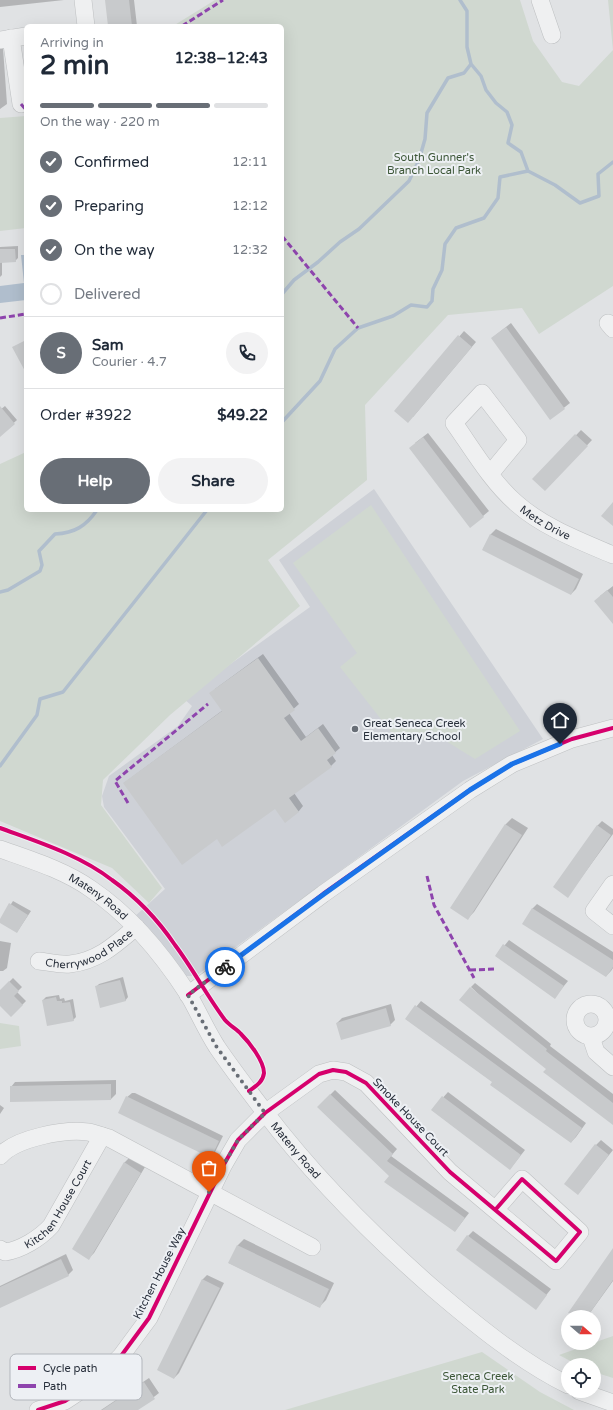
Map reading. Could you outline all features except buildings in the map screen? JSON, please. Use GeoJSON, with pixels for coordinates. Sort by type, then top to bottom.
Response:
{"type":"FeatureCollection","features":[{"type":"Feature","properties":{"kind":"street"},"geometry":{"type":"LineString","coordinates":[[83,0],[86,24]]}},
{"type":"Feature","properties":{"kind":"street"},"geometry":{"type":"LineString","coordinates":[[540,0],[552,35]]}},
{"type":"Feature","properties":{"kind":"street"},"geometry":{"type":"LineString","coordinates":[[12,38],[21,104]]}},
{"type":"Feature","properties":{"kind":"street","name":"Metz Drive"},"geometry":{"type":"LineString","coordinates":[[490,474],[516,503],[536,518],[613,556]]}},
{"type":"Feature","properties":{"kind":"street"},"geometry":{"type":"LineString","coordinates":[[188,995],[324,894],[470,790],[512,764],[572,739],[613,728]]}},
{"type":"Feature","properties":{"kind":"street","name":"Mateny Road"},"geometry":{"type":"LineString","coordinates":[[0,849],[67,874],[91,888],[136,927],[165,962],[188,995],[216,1046],[265,1113],[341,1202],[389,1249],[472,1321],[544,1373],[561,1382]]}},
{"type":"Feature","properties":{"kind":"street"},"geometry":{"type":"LineString","coordinates":[[613,884],[594,911],[613,926]]}},
{"type":"Feature","properties":{"kind":"street","name":"Cherrywood Place"},"geometry":{"type":"LineString","coordinates":[[39,961],[69,964],[86,961],[110,948],[136,927]]}},
{"type":"Feature","properties":{"kind":"street"},"geometry":{"type":"LineString","coordinates":[[591,1004],[597,1005],[603,1009],[610,1019],[602,1032],[591,1037],[585,1035],[576,1026],[574,1020],[579,1009],[591,1004]]}},
{"type":"Feature","properties":{"kind":"street"},"geometry":{"type":"LineString","coordinates":[[591,1037],[596,1052],[613,1066]]}},
{"type":"Feature","properties":{"kind":"street","name":"Smoke House Court"},"geometry":{"type":"LineString","coordinates":[[265,1113],[319,1074],[333,1070],[346,1072],[366,1083],[450,1172],[496,1209],[556,1262],[580,1232],[522,1179],[496,1209]]}},
{"type":"Feature","properties":{"kind":"street","name":"Kitchen House Way"},"geometry":{"type":"LineString","coordinates":[[122,1354],[149,1318],[209,1192],[238,1140],[265,1113]]}},
{"type":"Feature","properties":{"kind":"street"},"geometry":{"type":"LineString","coordinates":[[0,1156],[6,1149],[18,1142],[68,1132],[88,1132],[102,1136],[312,1246]]}},
{"type":"Feature","properties":{"kind":"street","name":"Kitchen House Court"},"geometry":{"type":"LineString","coordinates":[[0,1249],[4,1252],[13,1251],[44,1233],[51,1226],[102,1136]]}},
{"type":"Feature","properties":{"kind":"street"},"geometry":{"type":"LineString","coordinates":[[597,1398],[613,1404]]}},
{"type":"Feature","properties":{"kind":"street","name":"Kitchen House Way"},"geometry":{"type":"LineString","coordinates":[[38,1410],[67,1400]]}},
{"type":"Feature","properties":{"kind":"shaded area","name":"Great Seneca Creek Elementary School"},"geometry":{"type":"Polygon","coordinates":[[[374,489],[543,739],[463,781],[196,976],[184,976],[134,917],[165,889],[104,807],[102,796],[109,776],[178,726],[192,706],[183,698],[310,607],[279,560],[374,489]]]}},
{"type":"Feature","properties":{"kind":"green space","name":"South Gunner's Branch Local Park"},"geometry":{"type":"Polygon","coordinates":[[[215,0],[520,0],[533,41],[562,82],[579,86],[613,50],[613,286],[539,334],[522,308],[448,315],[365,405],[367,480],[268,560],[300,606],[170,715],[103,780],[101,805],[162,888],[149,903],[112,868],[0,821],[0,464],[24,453],[24,512],[284,512],[284,24],[176,24],[215,0]]]}},
{"type":"Feature","properties":{"kind":"green space"},"geometry":{"type":"Polygon","coordinates":[[[608,0],[613,0],[613,50],[608,0]]]}},
{"type":"Feature","properties":{"kind":"green space"},"geometry":{"type":"Polygon","coordinates":[[[24,116],[24,228],[0,231],[0,118],[24,116]]]}},
{"type":"Feature","properties":{"kind":"green space"},"geometry":{"type":"Polygon","coordinates":[[[371,505],[520,731],[475,759],[441,738],[399,742],[340,667],[357,653],[293,563],[371,505]]]}},
{"type":"Feature","properties":{"kind":"green space"},"geometry":{"type":"Polygon","coordinates":[[[0,1023],[19,1026],[21,1046],[0,1049],[0,1023]]]}},
{"type":"Feature","properties":{"kind":"green space"},"geometry":{"type":"Polygon","coordinates":[[[613,1336],[613,1378],[601,1374],[601,1358],[565,1358],[559,1355],[573,1350],[601,1350],[601,1340],[613,1336]]]}},
{"type":"Feature","properties":{"kind":"green space","name":"Seneca Creek State Park"},"geometry":{"type":"Polygon","coordinates":[[[482,1352],[540,1392],[574,1410],[285,1410],[482,1352]]]}},
{"type":"Feature","properties":{"kind":"water"},"geometry":{"type":"Polygon","coordinates":[[[21,255],[24,255],[24,283],[21,255]]]}},
{"type":"Feature","properties":{"kind":"water"},"geometry":{"type":"Polygon","coordinates":[[[24,283],[24,300],[0,303],[0,286],[24,283]]]}},
{"type":"Feature","properties":{"kind":"waterway"},"geometry":{"type":"LineString","coordinates":[[284,292],[294,280],[318,262],[340,242],[359,229],[409,181],[419,160],[425,139],[427,113],[448,78],[464,73],[471,64],[467,47],[467,11],[460,0]]}},
{"type":"Feature","properties":{"kind":"waterway"},"geometry":{"type":"LineString","coordinates":[[471,64],[481,76],[486,90],[496,103],[507,112],[512,125],[508,143],[521,152],[528,171]]}},
{"type":"Feature","properties":{"kind":"waterway"},"geometry":{"type":"LineString","coordinates":[[284,420],[320,381],[335,349],[358,328],[393,316],[411,305],[427,307],[432,301],[433,289],[442,270],[445,244],[456,228],[484,218],[498,198],[500,177],[528,171],[555,185],[580,203],[599,196],[598,174],[613,162]]}},
{"type":"Feature","properties":{"kind":"waterway"},"geometry":{"type":"LineString","coordinates":[[0,592],[8,590],[40,571],[42,565],[39,551],[55,534],[68,532],[79,528],[89,520],[95,512]]}},
{"type":"Feature","properties":{"kind":"waterway"},"geometry":{"type":"LineString","coordinates":[[0,766],[37,715],[40,699],[63,692],[205,512]]}},
{"type":"Feature","properties":{"kind":"marked path"},"geometry":{"type":"LineString","coordinates":[[185,24],[223,0]]}},
{"type":"Feature","properties":{"kind":"marked path"},"geometry":{"type":"LineString","coordinates":[[21,104],[24,108]]}},
{"type":"Feature","properties":{"kind":"marked path"},"geometry":{"type":"LineString","coordinates":[[284,238],[358,328]]}},
{"type":"Feature","properties":{"kind":"marked path"},"geometry":{"type":"LineString","coordinates":[[0,318],[24,314]]}},
{"type":"Feature","properties":{"kind":"marked path"},"geometry":{"type":"LineString","coordinates":[[128,803],[115,781],[208,704]]}},
{"type":"Feature","properties":{"kind":"marked path"},"geometry":{"type":"LineString","coordinates":[[427,876],[434,905],[474,978]]}},
{"type":"Feature","properties":{"kind":"marked path"},"geometry":{"type":"LineString","coordinates":[[470,970],[496,969]]}},
{"type":"Feature","properties":{"kind":"cycle path"},"geometry":{"type":"LineString","coordinates":[[188,995],[323,894],[470,790],[512,764],[572,739],[613,728]]}},
{"type":"Feature","properties":{"kind":"cycle path"},"geometry":{"type":"LineString","coordinates":[[0,828],[44,844],[86,863],[100,871],[130,894],[146,910],[182,954],[225,1020],[244,1037],[259,1057],[264,1073],[259,1084],[249,1091]]}},
{"type":"Feature","properties":{"kind":"cycle path"},"geometry":{"type":"LineString","coordinates":[[122,1354],[149,1318],[223,1166],[238,1140],[265,1113],[319,1074],[333,1070],[346,1072],[366,1083],[450,1172],[556,1261],[580,1232],[522,1179],[496,1209]]}},
{"type":"Feature","properties":{"kind":"cycle path"},"geometry":{"type":"LineString","coordinates":[[38,1410],[67,1400]]}},
{"type":"Feature","properties":{"kind":"way so far"},"geometry":{"type":"LineString","coordinates":[[209,1192],[238,1140],[265,1113],[216,1046],[188,995],[225,967]]}},
{"type":"Feature","properties":{"kind":"place","name":"Great Seneca Creek Elementary School"},"geometry":{"type":"Point","coordinates":[355,729]}},
{"type":"Feature","properties":{"kind":"route"},"geometry":{"type":"LineString","coordinates":[[225,967],[470,790],[512,764],[560,744]]}}]}
